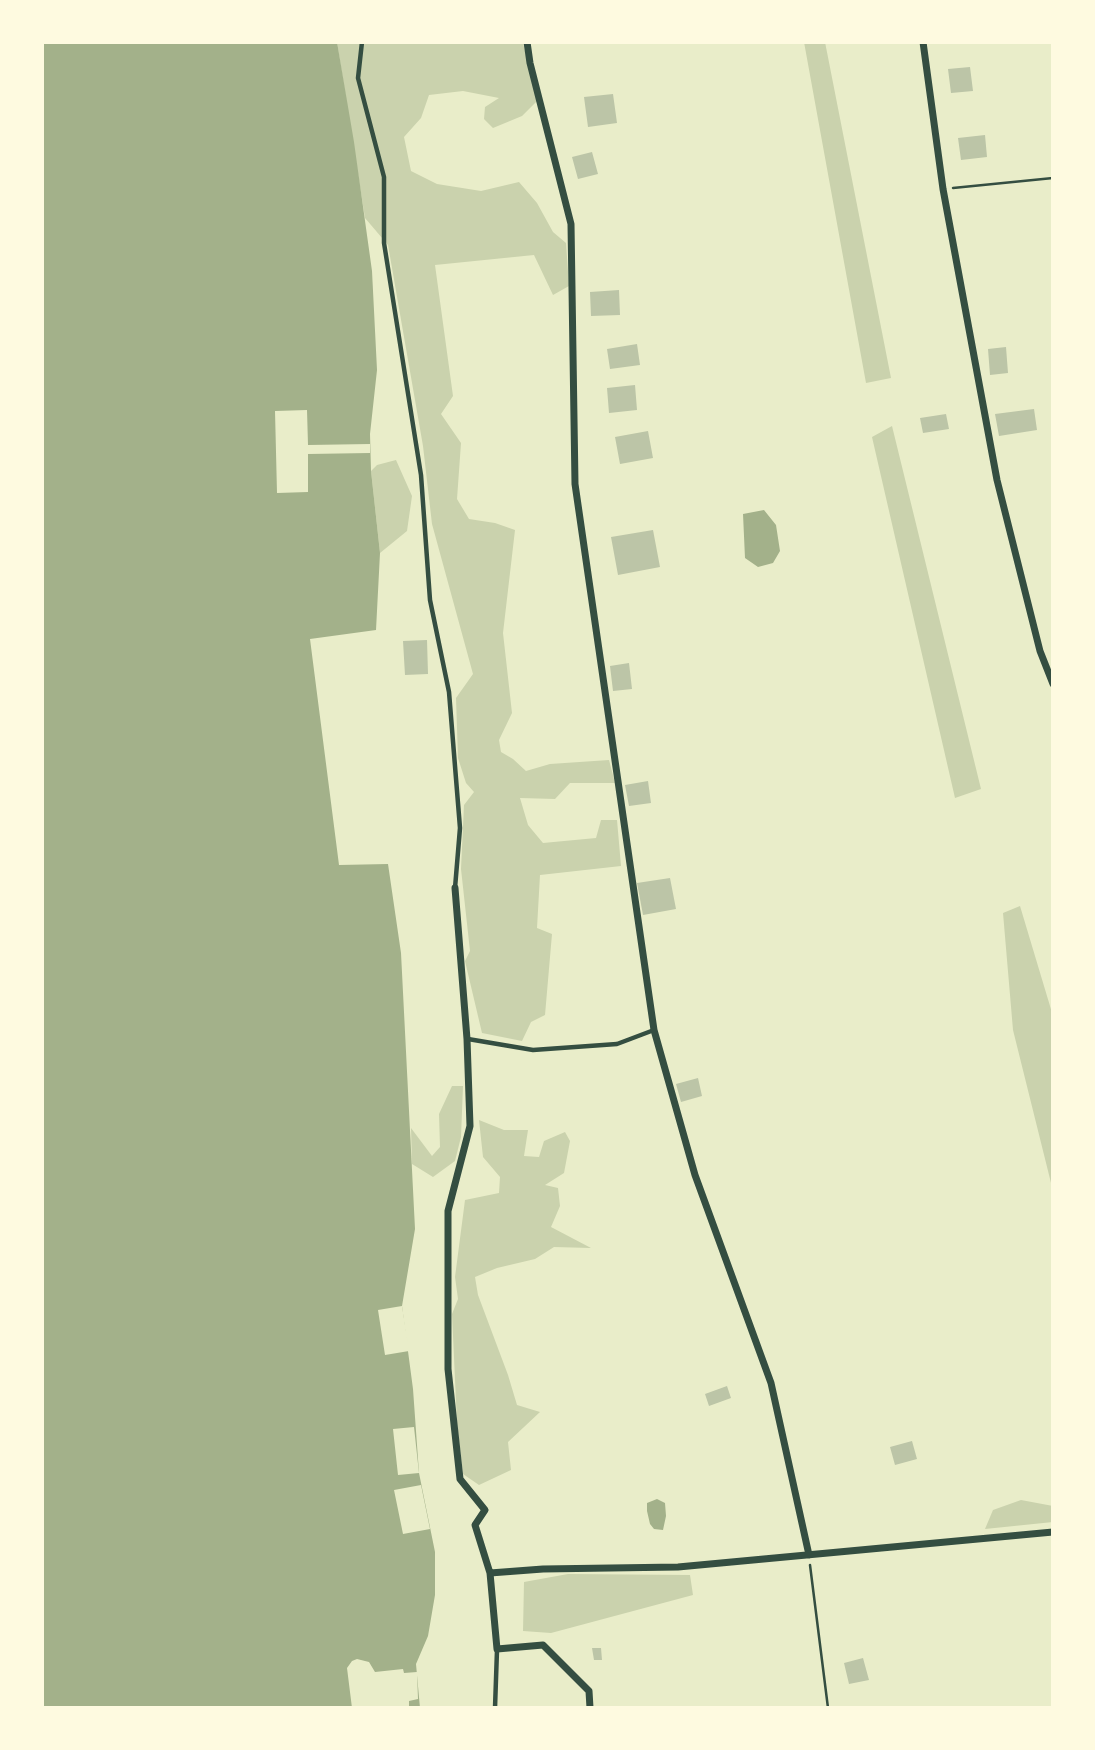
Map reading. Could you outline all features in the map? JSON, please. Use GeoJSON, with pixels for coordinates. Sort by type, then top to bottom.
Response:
{"type":"FeatureCollection","features":[{"type":"Feature","properties":{"kind":"street"},"geometry":{"type":"LineString","coordinates":[[527,42],[571,224],[575,484],[653,1030],[695,1175],[771,1383],[809,1555]]}},
{"type":"Feature","properties":{"kind":"street"},"geometry":{"type":"LineString","coordinates":[[923,42],[943,189],[997,480],[1040,651],[1053,684]]}},
{"type":"Feature","properties":{"kind":"street"},"geometry":{"type":"LineString","coordinates":[[455,888],[467,1039],[470,1126],[448,1211],[448,1369],[460,1479],[485,1510],[475,1525],[490,1573],[497,1649],[543,1645],[589,1691],[590,1708]]}},
{"type":"Feature","properties":{"kind":"street"},"geometry":{"type":"LineString","coordinates":[[490,1573],[543,1569],[678,1567],[1053,1532]]}},
{"type":"Feature","properties":{"kind":"lane"},"geometry":{"type":"LineString","coordinates":[[362,42],[358,78],[384,177],[384,243],[421,475],[430,600],[449,692],[460,828],[455,888]]}},
{"type":"Feature","properties":{"kind":"lane"},"geometry":{"type":"LineString","coordinates":[[467,1039],[533,1050],[617,1044],[653,1030]]}},
{"type":"Feature","properties":{"kind":"lane"},"geometry":{"type":"LineString","coordinates":[[495,1708],[497,1649]]}},
{"type":"Feature","properties":{"kind":"path"},"geometry":{"type":"LineString","coordinates":[[943,189],[1053,178]]}},
{"type":"Feature","properties":{"kind":"path"},"geometry":{"type":"LineString","coordinates":[[809,1555],[828,1708]]}},
{"type":"Feature","properties":{"kind":"shaded area"},"geometry":{"type":"Polygon","coordinates":[[[42,42],[337,42],[372,271],[377,370],[370,434],[371,471],[380,553],[376,630],[310,639],[339,865],[388,864],[401,953],[415,1229],[402,1306],[413,1389],[419,1473],[435,1552],[435,1595],[428,1636],[416,1664],[420,1708],[42,1708],[42,42]]]}},
{"type":"Feature","properties":{"kind":"shaded area"},"geometry":{"type":"Polygon","coordinates":[[[337,42],[523,43],[537,101],[522,116],[493,128],[484,119],[485,107],[499,98],[463,91],[429,95],[421,118],[404,137],[411,171],[437,184],[481,191],[519,182],[537,203],[553,232],[566,243],[569,286],[553,295],[534,255],[435,265],[453,396],[441,414],[461,443],[457,499],[469,519],[495,523],[515,530],[503,633],[512,713],[499,740],[501,752],[526,771],[550,764],[609,760],[615,783],[570,783],[555,799],[520,798],[528,825],[543,843],[596,838],[601,820],[617,820],[621,866],[540,875],[537,928],[552,934],[545,1015],[531,1022],[522,1041],[482,1033],[465,961],[470,951],[461,869],[464,805],[474,792],[466,783],[458,758],[456,698],[473,674],[432,524],[423,446],[388,245],[365,218],[337,42]]]}},
{"type":"Feature","properties":{"kind":"shaded area"},"geometry":{"type":"Polygon","coordinates":[[[804,42],[825,42],[891,378],[866,383],[804,42]]]}},
{"type":"Feature","properties":{"kind":"shaded area"},"geometry":{"type":"Polygon","coordinates":[[[892,426],[981,789],[955,798],[872,437],[892,426]]]}},
{"type":"Feature","properties":{"kind":"shaded area"},"geometry":{"type":"Polygon","coordinates":[[[396,460],[412,496],[407,531],[380,553],[371,471],[377,465],[396,460]]]}},
{"type":"Feature","properties":{"kind":"shaded area"},"geometry":{"type":"Polygon","coordinates":[[[764,510],[776,525],[780,551],[773,563],[758,567],[745,558],[743,514],[764,510]]]}},
{"type":"Feature","properties":{"kind":"shaded area"},"geometry":{"type":"Polygon","coordinates":[[[1020,906],[1053,1016],[1053,1191],[1013,1030],[1003,913],[1020,906]]]}},
{"type":"Feature","properties":{"kind":"shaded area"},"geometry":{"type":"Polygon","coordinates":[[[452,1086],[463,1086],[461,1137],[455,1161],[433,1177],[412,1164],[411,1128],[432,1156],[440,1147],[439,1114],[452,1086]]]}},
{"type":"Feature","properties":{"kind":"shaded area"},"geometry":{"type":"Polygon","coordinates":[[[479,1120],[504,1130],[528,1130],[524,1156],[539,1157],[544,1141],[565,1132],[570,1141],[564,1173],[545,1185],[558,1188],[560,1206],[551,1227],[591,1248],[554,1247],[535,1259],[497,1268],[475,1277],[478,1295],[517,1405],[540,1412],[508,1442],[511,1470],[479,1485],[463,1474],[457,1423],[452,1314],[458,1299],[455,1277],[465,1200],[499,1193],[500,1177],[483,1157],[479,1120]]]}},
{"type":"Feature","properties":{"kind":"shaded area"},"geometry":{"type":"Polygon","coordinates":[[[657,1499],[665,1503],[663,1530],[654,1529],[647,1511],[647,1503],[657,1499]]]}},
{"type":"Feature","properties":{"kind":"shaded area"},"geometry":{"type":"Polygon","coordinates":[[[1021,1500],[1053,1506],[1053,1522],[985,1529],[993,1510],[1021,1500]]]}},
{"type":"Feature","properties":{"kind":"shaded area"},"geometry":{"type":"Polygon","coordinates":[[[568,1574],[690,1575],[693,1595],[551,1633],[523,1631],[524,1582],[568,1574]]]}},
{"type":"Feature","properties":{"kind":"pier"},"geometry":{"type":"Polygon","coordinates":[[[307,410],[308,445],[370,444],[370,453],[308,454],[308,492],[277,493],[275,411],[307,410]]]}},
{"type":"Feature","properties":{"kind":"pier"},"geometry":{"type":"Polygon","coordinates":[[[402,1306],[409,1351],[385,1355],[378,1310],[402,1306]]]}},
{"type":"Feature","properties":{"kind":"pier"},"geometry":{"type":"Polygon","coordinates":[[[414,1427],[419,1473],[398,1475],[393,1429],[414,1427]]]}},
{"type":"Feature","properties":{"kind":"pier"},"geometry":{"type":"Polygon","coordinates":[[[421,1485],[430,1529],[403,1534],[394,1490],[421,1485]]]}},
{"type":"Feature","properties":{"kind":"pier"},"geometry":{"type":"Polygon","coordinates":[[[357,1659],[369,1662],[375,1672],[403,1669],[404,1673],[417,1672],[418,1699],[409,1701],[409,1708],[352,1708],[347,1668],[357,1659]]]}},
{"type":"Feature","properties":{"kind":"building"},"geometry":{"type":"Polygon","coordinates":[[[970,67],[973,91],[951,93],[948,69],[970,67]]]}},
{"type":"Feature","properties":{"kind":"building"},"geometry":{"type":"Polygon","coordinates":[[[613,94],[617,123],[588,127],[584,97],[613,94]]]}},
{"type":"Feature","properties":{"kind":"building"},"geometry":{"type":"Polygon","coordinates":[[[985,135],[987,157],[961,160],[958,138],[985,135]]]}},
{"type":"Feature","properties":{"kind":"building"},"geometry":{"type":"Polygon","coordinates":[[[592,152],[598,174],[578,179],[572,157],[592,152]]]}},
{"type":"Feature","properties":{"kind":"building"},"geometry":{"type":"Polygon","coordinates":[[[619,290],[620,315],[591,316],[590,292],[619,290]]]}},
{"type":"Feature","properties":{"kind":"building"},"geometry":{"type":"Polygon","coordinates":[[[637,344],[640,365],[610,369],[607,349],[637,344]]]}},
{"type":"Feature","properties":{"kind":"building"},"geometry":{"type":"Polygon","coordinates":[[[1006,347],[1008,373],[990,375],[988,349],[1006,347]]]}},
{"type":"Feature","properties":{"kind":"building"},"geometry":{"type":"Polygon","coordinates":[[[635,385],[637,410],[609,413],[607,388],[635,385]]]}},
{"type":"Feature","properties":{"kind":"building"},"geometry":{"type":"Polygon","coordinates":[[[1034,409],[1037,430],[999,436],[995,414],[1034,409]]]}},
{"type":"Feature","properties":{"kind":"building"},"geometry":{"type":"Polygon","coordinates":[[[946,414],[949,429],[923,433],[920,418],[946,414]]]}},
{"type":"Feature","properties":{"kind":"building"},"geometry":{"type":"Polygon","coordinates":[[[648,431],[653,458],[620,464],[615,437],[648,431]]]}},
{"type":"Feature","properties":{"kind":"building"},"geometry":{"type":"Polygon","coordinates":[[[653,530],[660,567],[618,575],[611,537],[653,530]]]}},
{"type":"Feature","properties":{"kind":"building"},"geometry":{"type":"Polygon","coordinates":[[[427,640],[428,674],[405,675],[403,641],[427,640]]]}},
{"type":"Feature","properties":{"kind":"building"},"geometry":{"type":"Polygon","coordinates":[[[629,663],[632,689],[613,691],[610,666],[629,663]]]}},
{"type":"Feature","properties":{"kind":"building"},"geometry":{"type":"Polygon","coordinates":[[[648,781],[651,803],[629,806],[625,785],[648,781]]]}},
{"type":"Feature","properties":{"kind":"building"},"geometry":{"type":"Polygon","coordinates":[[[670,878],[676,909],[643,915],[637,883],[670,878]]]}},
{"type":"Feature","properties":{"kind":"building"},"geometry":{"type":"Polygon","coordinates":[[[698,1078],[702,1096],[681,1102],[676,1084],[698,1078]]]}},
{"type":"Feature","properties":{"kind":"building"},"geometry":{"type":"Polygon","coordinates":[[[727,1386],[731,1398],[709,1406],[705,1394],[727,1386]]]}},
{"type":"Feature","properties":{"kind":"building"},"geometry":{"type":"Polygon","coordinates":[[[912,1441],[917,1459],[895,1465],[890,1447],[912,1441]]]}},
{"type":"Feature","properties":{"kind":"building"},"geometry":{"type":"Polygon","coordinates":[[[592,1648],[601,1648],[602,1660],[594,1660],[592,1648]]]}},
{"type":"Feature","properties":{"kind":"building"},"geometry":{"type":"Polygon","coordinates":[[[863,1658],[869,1680],[849,1684],[844,1663],[863,1658]]]}}]}
